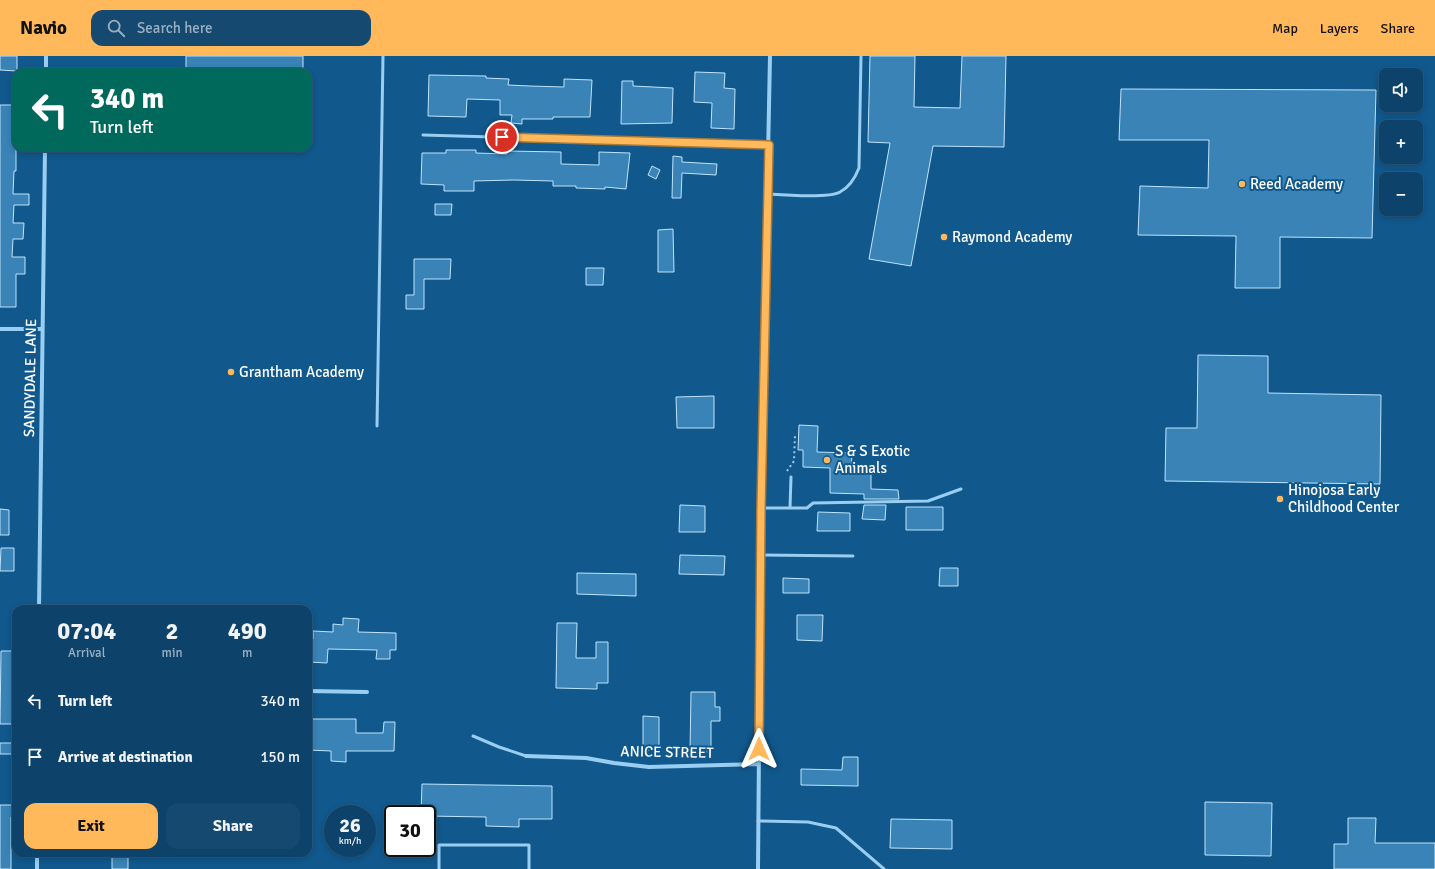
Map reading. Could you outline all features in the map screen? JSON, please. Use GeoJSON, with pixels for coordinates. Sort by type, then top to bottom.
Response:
{"type":"FeatureCollection","features":[{"type":"Feature","properties":{"kind":"street"},"geometry":{"type":"LineString","coordinates":[[46,56],[46,68]]}},
{"type":"Feature","properties":{"kind":"street"},"geometry":{"type":"LineString","coordinates":[[758,869],[761,508],[770,56]]}},
{"type":"Feature","properties":{"kind":"street","name":"SANDYDALE LANE"},"geometry":{"type":"LineString","coordinates":[[39,605],[45,152]]}},
{"type":"Feature","properties":{"kind":"street"},"geometry":{"type":"LineString","coordinates":[[0,329],[42,329]]}},
{"type":"Feature","properties":{"kind":"street"},"geometry":{"type":"LineString","coordinates":[[312,691],[367,692]]}},
{"type":"Feature","properties":{"kind":"street","name":"ANICE STREET"},"geometry":{"type":"LineString","coordinates":[[526,756],[586,758],[650,767],[759,764]]}},
{"type":"Feature","properties":{"kind":"street"},"geometry":{"type":"LineString","coordinates":[[37,857],[37,869]]}},
{"type":"Feature","properties":{"kind":"lane"},"geometry":{"type":"LineString","coordinates":[[377,426],[383,56]]}},
{"type":"Feature","properties":{"kind":"lane"},"geometry":{"type":"LineString","coordinates":[[768,194],[839,193],[849,187],[859,168],[861,56]]}},
{"type":"Feature","properties":{"kind":"lane"},"geometry":{"type":"LineString","coordinates":[[423,135],[769,145]]}},
{"type":"Feature","properties":{"kind":"lane"},"geometry":{"type":"LineString","coordinates":[[790,508],[791,476]]}},
{"type":"Feature","properties":{"kind":"lane"},"geometry":{"type":"LineString","coordinates":[[761,508],[807,508],[813,503],[928,501],[961,489]]}},
{"type":"Feature","properties":{"kind":"lane"},"geometry":{"type":"LineString","coordinates":[[761,555],[853,556]]}},
{"type":"Feature","properties":{"kind":"lane"},"geometry":{"type":"LineString","coordinates":[[473,736],[526,756]]}},
{"type":"Feature","properties":{"kind":"lane"},"geometry":{"type":"LineString","coordinates":[[758,821],[808,822],[836,828],[884,869]]}},
{"type":"Feature","properties":{"kind":"lane"},"geometry":{"type":"LineString","coordinates":[[439,869],[439,845],[529,845],[529,869]]}},
{"type":"Feature","properties":{"kind":"path"},"geometry":{"type":"LineString","coordinates":[[791,476],[786,470],[794,462],[795,435]]}},
{"type":"Feature","properties":{"kind":"building"},"geometry":{"type":"Polygon","coordinates":[[[0,56],[17,56],[17,68],[12,68],[12,71],[0,70],[0,56]]]}},
{"type":"Feature","properties":{"kind":"building"},"geometry":{"type":"Polygon","coordinates":[[[186,56],[303,56],[303,68],[186,68],[186,56]]]}},
{"type":"Feature","properties":{"kind":"building"},"geometry":{"type":"Polygon","coordinates":[[[870,56],[915,56],[914,107],[960,108],[962,56],[1006,56],[1004,147],[933,146],[911,266],[869,259],[890,143],[868,142],[870,56]]]}},
{"type":"Feature","properties":{"kind":"building"},"geometry":{"type":"Polygon","coordinates":[[[695,72],[725,73],[724,88],[735,89],[734,129],[711,128],[712,103],[694,102],[695,72]]]}},
{"type":"Feature","properties":{"kind":"building"},"geometry":{"type":"Polygon","coordinates":[[[429,75],[486,76],[486,78],[509,79],[508,85],[530,86],[564,87],[564,79],[592,80],[590,117],[522,119],[522,124],[511,123],[512,115],[500,115],[500,100],[467,99],[466,117],[428,116],[429,75]]]}},
{"type":"Feature","properties":{"kind":"building"},"geometry":{"type":"Polygon","coordinates":[[[622,81],[633,81],[633,86],[673,88],[672,123],[621,124],[622,81]]]}},
{"type":"Feature","properties":{"kind":"building"},"geometry":{"type":"Polygon","coordinates":[[[1121,89],[1376,90],[1372,238],[1280,237],[1280,288],[1235,288],[1236,236],[1138,235],[1140,186],[1208,188],[1209,140],[1119,140],[1121,89]]]}},
{"type":"Feature","properties":{"kind":"building"},"geometry":{"type":"Polygon","coordinates":[[[0,105],[12,105],[12,152],[16,152],[16,171],[14,171],[13,194],[29,194],[29,205],[14,205],[13,223],[24,223],[23,239],[13,239],[12,257],[25,257],[25,274],[16,274],[16,307],[0,307],[0,105]]]}},
{"type":"Feature","properties":{"kind":"building"},"geometry":{"type":"Polygon","coordinates":[[[446,150],[476,150],[476,153],[507,154],[507,151],[561,152],[561,164],[599,165],[599,152],[630,153],[626,189],[605,187],[605,189],[576,188],[576,186],[553,186],[553,181],[514,180],[474,181],[474,191],[444,191],[444,185],[421,184],[422,153],[446,153],[446,150]]]}},
{"type":"Feature","properties":{"kind":"building"},"geometry":{"type":"Polygon","coordinates":[[[673,156],[682,157],[682,162],[717,164],[716,175],[682,173],[681,198],[672,198],[673,156]]]}},
{"type":"Feature","properties":{"kind":"building"},"geometry":{"type":"Polygon","coordinates":[[[652,166],[660,170],[656,179],[648,175],[652,166]]]}},
{"type":"Feature","properties":{"kind":"building"},"geometry":{"type":"Polygon","coordinates":[[[435,204],[452,204],[451,215],[435,215],[435,204]]]}},
{"type":"Feature","properties":{"kind":"building"},"geometry":{"type":"Polygon","coordinates":[[[673,229],[674,272],[658,272],[658,230],[673,229]]]}},
{"type":"Feature","properties":{"kind":"building"},"geometry":{"type":"Polygon","coordinates":[[[414,259],[451,259],[450,279],[424,279],[424,309],[406,309],[406,295],[414,295],[414,259]]]}},
{"type":"Feature","properties":{"kind":"building"},"geometry":{"type":"Polygon","coordinates":[[[586,268],[604,268],[603,285],[586,285],[586,268]]]}},
{"type":"Feature","properties":{"kind":"building"},"geometry":{"type":"Polygon","coordinates":[[[1198,355],[1268,356],[1268,393],[1381,395],[1380,484],[1165,481],[1166,428],[1197,428],[1198,355]]]}},
{"type":"Feature","properties":{"kind":"building"},"geometry":{"type":"Polygon","coordinates":[[[714,396],[714,428],[677,428],[676,397],[714,396]]]}},
{"type":"Feature","properties":{"kind":"building","name":"S & S Exotic Animals"},"geometry":{"type":"Polygon","coordinates":[[[799,425],[818,426],[817,452],[852,453],[851,471],[871,472],[871,489],[898,490],[899,499],[864,499],[864,494],[830,493],[830,468],[803,467],[803,450],[798,450],[799,425]]]}},
{"type":"Feature","properties":{"kind":"building"},"geometry":{"type":"Polygon","coordinates":[[[680,505],[705,506],[705,532],[679,532],[680,505]]]}},
{"type":"Feature","properties":{"kind":"building"},"geometry":{"type":"Polygon","coordinates":[[[864,505],[886,505],[885,520],[862,519],[864,505]]]}},
{"type":"Feature","properties":{"kind":"building"},"geometry":{"type":"Polygon","coordinates":[[[906,507],[943,507],[943,530],[906,530],[906,507]]]}},
{"type":"Feature","properties":{"kind":"building"},"geometry":{"type":"Polygon","coordinates":[[[0,509],[9,510],[9,535],[0,535],[0,509]]]}},
{"type":"Feature","properties":{"kind":"building"},"geometry":{"type":"Polygon","coordinates":[[[818,512],[850,513],[850,531],[817,531],[818,512]]]}},
{"type":"Feature","properties":{"kind":"building"},"geometry":{"type":"Polygon","coordinates":[[[1,548],[14,548],[14,571],[0,571],[1,548]]]}},
{"type":"Feature","properties":{"kind":"building"},"geometry":{"type":"Polygon","coordinates":[[[680,555],[725,556],[724,575],[679,574],[680,555]]]}},
{"type":"Feature","properties":{"kind":"building"},"geometry":{"type":"Polygon","coordinates":[[[940,568],[958,568],[958,586],[939,586],[940,568]]]}},
{"type":"Feature","properties":{"kind":"building"},"geometry":{"type":"Polygon","coordinates":[[[577,573],[636,574],[636,596],[577,594],[577,573]]]}},
{"type":"Feature","properties":{"kind":"building"},"geometry":{"type":"Polygon","coordinates":[[[783,578],[809,579],[809,593],[783,593],[783,578]]]}},
{"type":"Feature","properties":{"kind":"building"},"geometry":{"type":"Polygon","coordinates":[[[797,615],[823,615],[822,641],[797,640],[797,615]]]}},
{"type":"Feature","properties":{"kind":"building"},"geometry":{"type":"Polygon","coordinates":[[[343,618],[359,619],[358,632],[396,633],[396,650],[390,650],[390,659],[376,659],[377,650],[328,649],[327,663],[312,662],[313,631],[333,632],[333,624],[343,625],[343,618]]]}},
{"type":"Feature","properties":{"kind":"building"},"geometry":{"type":"Polygon","coordinates":[[[557,623],[577,623],[576,658],[596,658],[596,642],[608,642],[608,683],[597,683],[597,689],[556,688],[557,623]]]}},
{"type":"Feature","properties":{"kind":"building"},"geometry":{"type":"Polygon","coordinates":[[[1,651],[12,651],[12,724],[0,724],[1,651]]]}},
{"type":"Feature","properties":{"kind":"building"},"geometry":{"type":"Polygon","coordinates":[[[691,692],[715,692],[715,707],[720,707],[720,721],[711,721],[711,752],[690,752],[691,692]]]}},
{"type":"Feature","properties":{"kind":"building"},"geometry":{"type":"Polygon","coordinates":[[[643,716],[659,717],[659,751],[643,750],[643,716]]]}},
{"type":"Feature","properties":{"kind":"building"},"geometry":{"type":"Polygon","coordinates":[[[312,719],[356,719],[356,733],[383,733],[384,722],[395,722],[394,751],[346,751],[346,762],[331,761],[331,751],[312,750],[312,719]]]}},
{"type":"Feature","properties":{"kind":"building"},"geometry":{"type":"Polygon","coordinates":[[[0,743],[12,743],[12,754],[0,754],[0,743]]]}},
{"type":"Feature","properties":{"kind":"building"},"geometry":{"type":"Polygon","coordinates":[[[843,757],[858,757],[858,786],[801,785],[801,769],[842,770],[843,757]]]}},
{"type":"Feature","properties":{"kind":"building"},"geometry":{"type":"Polygon","coordinates":[[[422,784],[552,786],[552,819],[519,819],[519,827],[486,826],[486,817],[436,816],[436,805],[421,805],[422,784]]]}},
{"type":"Feature","properties":{"kind":"building"},"geometry":{"type":"Polygon","coordinates":[[[1205,802],[1272,803],[1271,856],[1205,855],[1205,802]]]}},
{"type":"Feature","properties":{"kind":"building"},"geometry":{"type":"Polygon","coordinates":[[[0,805],[12,805],[11,869],[0,869],[0,805]]]}},
{"type":"Feature","properties":{"kind":"building"},"geometry":{"type":"Polygon","coordinates":[[[1348,818],[1376,818],[1375,843],[1435,843],[1435,869],[1334,869],[1334,844],[1348,844],[1348,818]]]}},
{"type":"Feature","properties":{"kind":"building"},"geometry":{"type":"Polygon","coordinates":[[[891,819],[952,820],[952,849],[890,848],[891,819]]]}},
{"type":"Feature","properties":{"kind":"building"},"geometry":{"type":"Polygon","coordinates":[[[112,857],[128,857],[128,869],[112,869],[112,857]]]}},
{"type":"Feature","properties":{"kind":"place","name":"Reed Academy"},"geometry":{"type":"Point","coordinates":[1242,184]}},
{"type":"Feature","properties":{"kind":"place","name":"Raymond Academy"},"geometry":{"type":"Point","coordinates":[944,237]}},
{"type":"Feature","properties":{"kind":"place","name":"Grantham Academy"},"geometry":{"type":"Point","coordinates":[231,372]}},
{"type":"Feature","properties":{"kind":"place","name":"S & S Exotic Animals"},"geometry":{"type":"Point","coordinates":[827,460]}},
{"type":"Feature","properties":{"kind":"place","name":"Hinojosa Early Childhood Center"},"geometry":{"type":"Point","coordinates":[1280,499]}},
{"type":"Feature","properties":{"kind":"route"},"geometry":{"type":"LineString","coordinates":[[502,137],[769,145],[765,396],[761,508],[759,749]]}}]}
